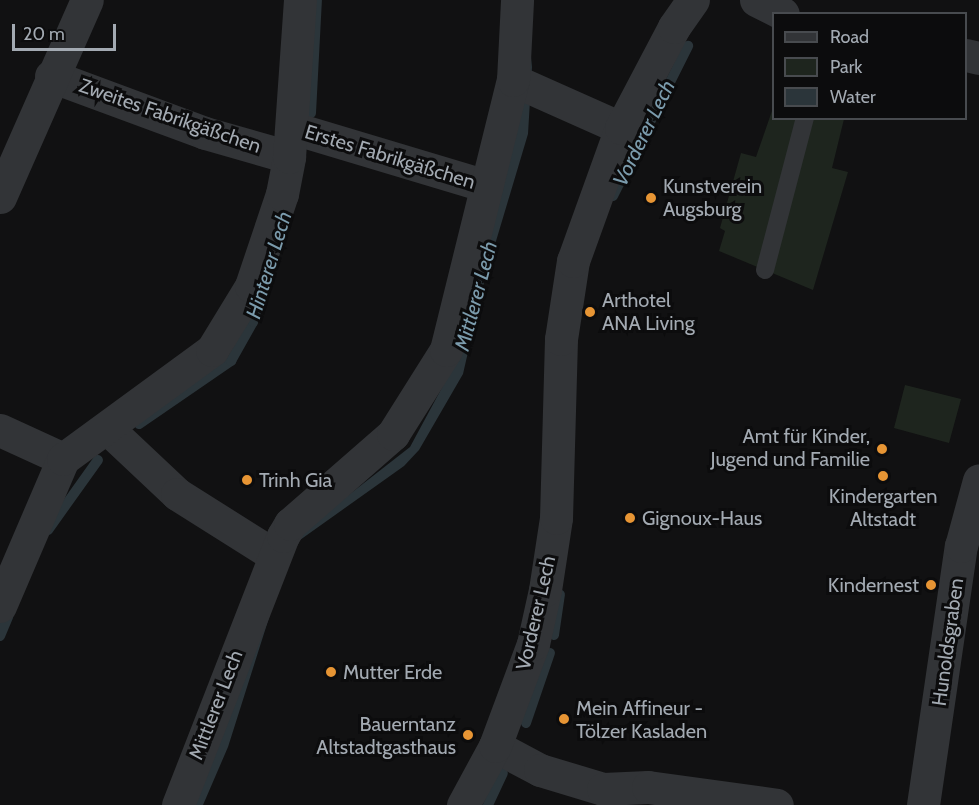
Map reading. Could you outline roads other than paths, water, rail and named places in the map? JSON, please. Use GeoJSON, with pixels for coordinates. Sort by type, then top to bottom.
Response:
{"type":"FeatureCollection","features":[{"type":"Feature","properties":{"kind":"street"},"geometry":{"type":"LineString","coordinates":[[0,197],[51,76],[87,0]]}},
{"type":"Feature","properties":{"kind":"street"},"geometry":{"type":"LineString","coordinates":[[0,606],[63,459],[212,350],[251,286],[282,194],[291,142],[300,0]]}},
{"type":"Feature","properties":{"kind":"street","name":"Mittlerer Lech"},"geometry":{"type":"LineString","coordinates":[[178,805],[274,555],[290,524],[393,434],[446,350],[513,80],[517,0]]}},
{"type":"Feature","properties":{"kind":"street","name":"Vorderer Lech"},"geometry":{"type":"LineString","coordinates":[[463,805],[495,746],[533,644],[545,590],[556,518],[561,339],[573,261],[621,128],[674,27],[693,0]]}},
{"type":"Feature","properties":{"kind":"street"},"geometry":{"type":"LineString","coordinates":[[756,0],[779,12]]}},
{"type":"Feature","properties":{"kind":"street","name":"Zweites Fabrikgäßchen"},"geometry":{"type":"LineString","coordinates":[[51,76],[205,133],[291,142]]}},
{"type":"Feature","properties":{"kind":"street"},"geometry":{"type":"LineString","coordinates":[[513,80],[621,128]]}},
{"type":"Feature","properties":{"kind":"street","name":"Erstes Fabrikgäßchen"},"geometry":{"type":"LineString","coordinates":[[291,142],[486,186]]}},
{"type":"Feature","properties":{"kind":"street"},"geometry":{"type":"LineString","coordinates":[[107,428],[177,494],[274,555]]}},
{"type":"Feature","properties":{"kind":"street"},"geometry":{"type":"LineString","coordinates":[[0,430],[63,459]]}},
{"type":"Feature","properties":{"kind":"street","name":"Hunoldsgraben"},"geometry":{"type":"LineString","coordinates":[[923,805],[961,546],[979,480]]}},
{"type":"Feature","properties":{"kind":"street"},"geometry":{"type":"LineString","coordinates":[[495,746],[540,770],[601,797],[648,787],[777,805]]}},
{"type":"Feature","properties":{"kind":"lane"},"geometry":{"type":"LineString","coordinates":[[765,270],[804,120]]}},
{"type":"Feature","properties":{"kind":"water"},"geometry":{"type":"Polygon","coordinates":[[[528,25],[532,67],[528,134],[485,278],[463,374],[419,450],[404,466],[300,540],[287,561],[228,747],[203,805],[195,805],[291,540],[410,447],[452,369],[528,25]]]}},
{"type":"Feature","properties":{"kind":"waterway","name":"Hinterer Lech"},"geometry":{"type":"LineString","coordinates":[[311,113],[317,0]]}},
{"type":"Feature","properties":{"kind":"waterway","name":"Vorderer Lech"},"geometry":{"type":"LineString","coordinates":[[613,196],[688,46]]}},
{"type":"Feature","properties":{"kind":"waterway","name":"Hinterer Lech"},"geometry":{"type":"LineString","coordinates":[[139,424],[231,361],[253,322],[261,295]]}},
{"type":"Feature","properties":{"kind":"waterway","name":"Hinterer Lech"},"geometry":{"type":"LineString","coordinates":[[48,530],[98,460]]}},
{"type":"Feature","properties":{"kind":"waterway","name":"Vorderer Lech"},"geometry":{"type":"LineString","coordinates":[[554,635],[560,594]]}},
{"type":"Feature","properties":{"kind":"waterway","name":"Hinterer Lech"},"geometry":{"type":"LineString","coordinates":[[0,636],[8,617]]}},
{"type":"Feature","properties":{"kind":"waterway","name":"Vorderer Lech"},"geometry":{"type":"LineString","coordinates":[[526,723],[550,653]]}},
{"type":"Feature","properties":{"kind":"waterway","name":"Vorderer Lech"},"geometry":{"type":"LineString","coordinates":[[488,805],[503,773]]}},
{"type":"Feature","properties":{"kind":"place","name":"Kunstverein Augsburg"},"geometry":{"type":"Point","coordinates":[651,198]}},
{"type":"Feature","properties":{"kind":"place","name":"Arthotel ANA Living"},"geometry":{"type":"Point","coordinates":[590,312]}},
{"type":"Feature","properties":{"kind":"place","name":"Amt für Kinder, Jugend und Familie"},"geometry":{"type":"Point","coordinates":[882,449]}},
{"type":"Feature","properties":{"kind":"place","name":"Kindergarten Altstadt"},"geometry":{"type":"Point","coordinates":[883,476]}},
{"type":"Feature","properties":{"kind":"place","name":"Trinh Gia"},"geometry":{"type":"Point","coordinates":[247,480]}},
{"type":"Feature","properties":{"kind":"place","name":"Gignoux-Haus"},"geometry":{"type":"Point","coordinates":[630,518]}},
{"type":"Feature","properties":{"kind":"place","name":"Kindernest"},"geometry":{"type":"Point","coordinates":[931,585]}},
{"type":"Feature","properties":{"kind":"place","name":"Mutter Erde"},"geometry":{"type":"Point","coordinates":[331,672]}},
{"type":"Feature","properties":{"kind":"place","name":"Mein Affineur - Tölzer Kasladen"},"geometry":{"type":"Point","coordinates":[564,719]}},
{"type":"Feature","properties":{"kind":"place","name":"Bauerntanz Altstadtgasthaus"},"geometry":{"type":"Point","coordinates":[468,735]}}]}
